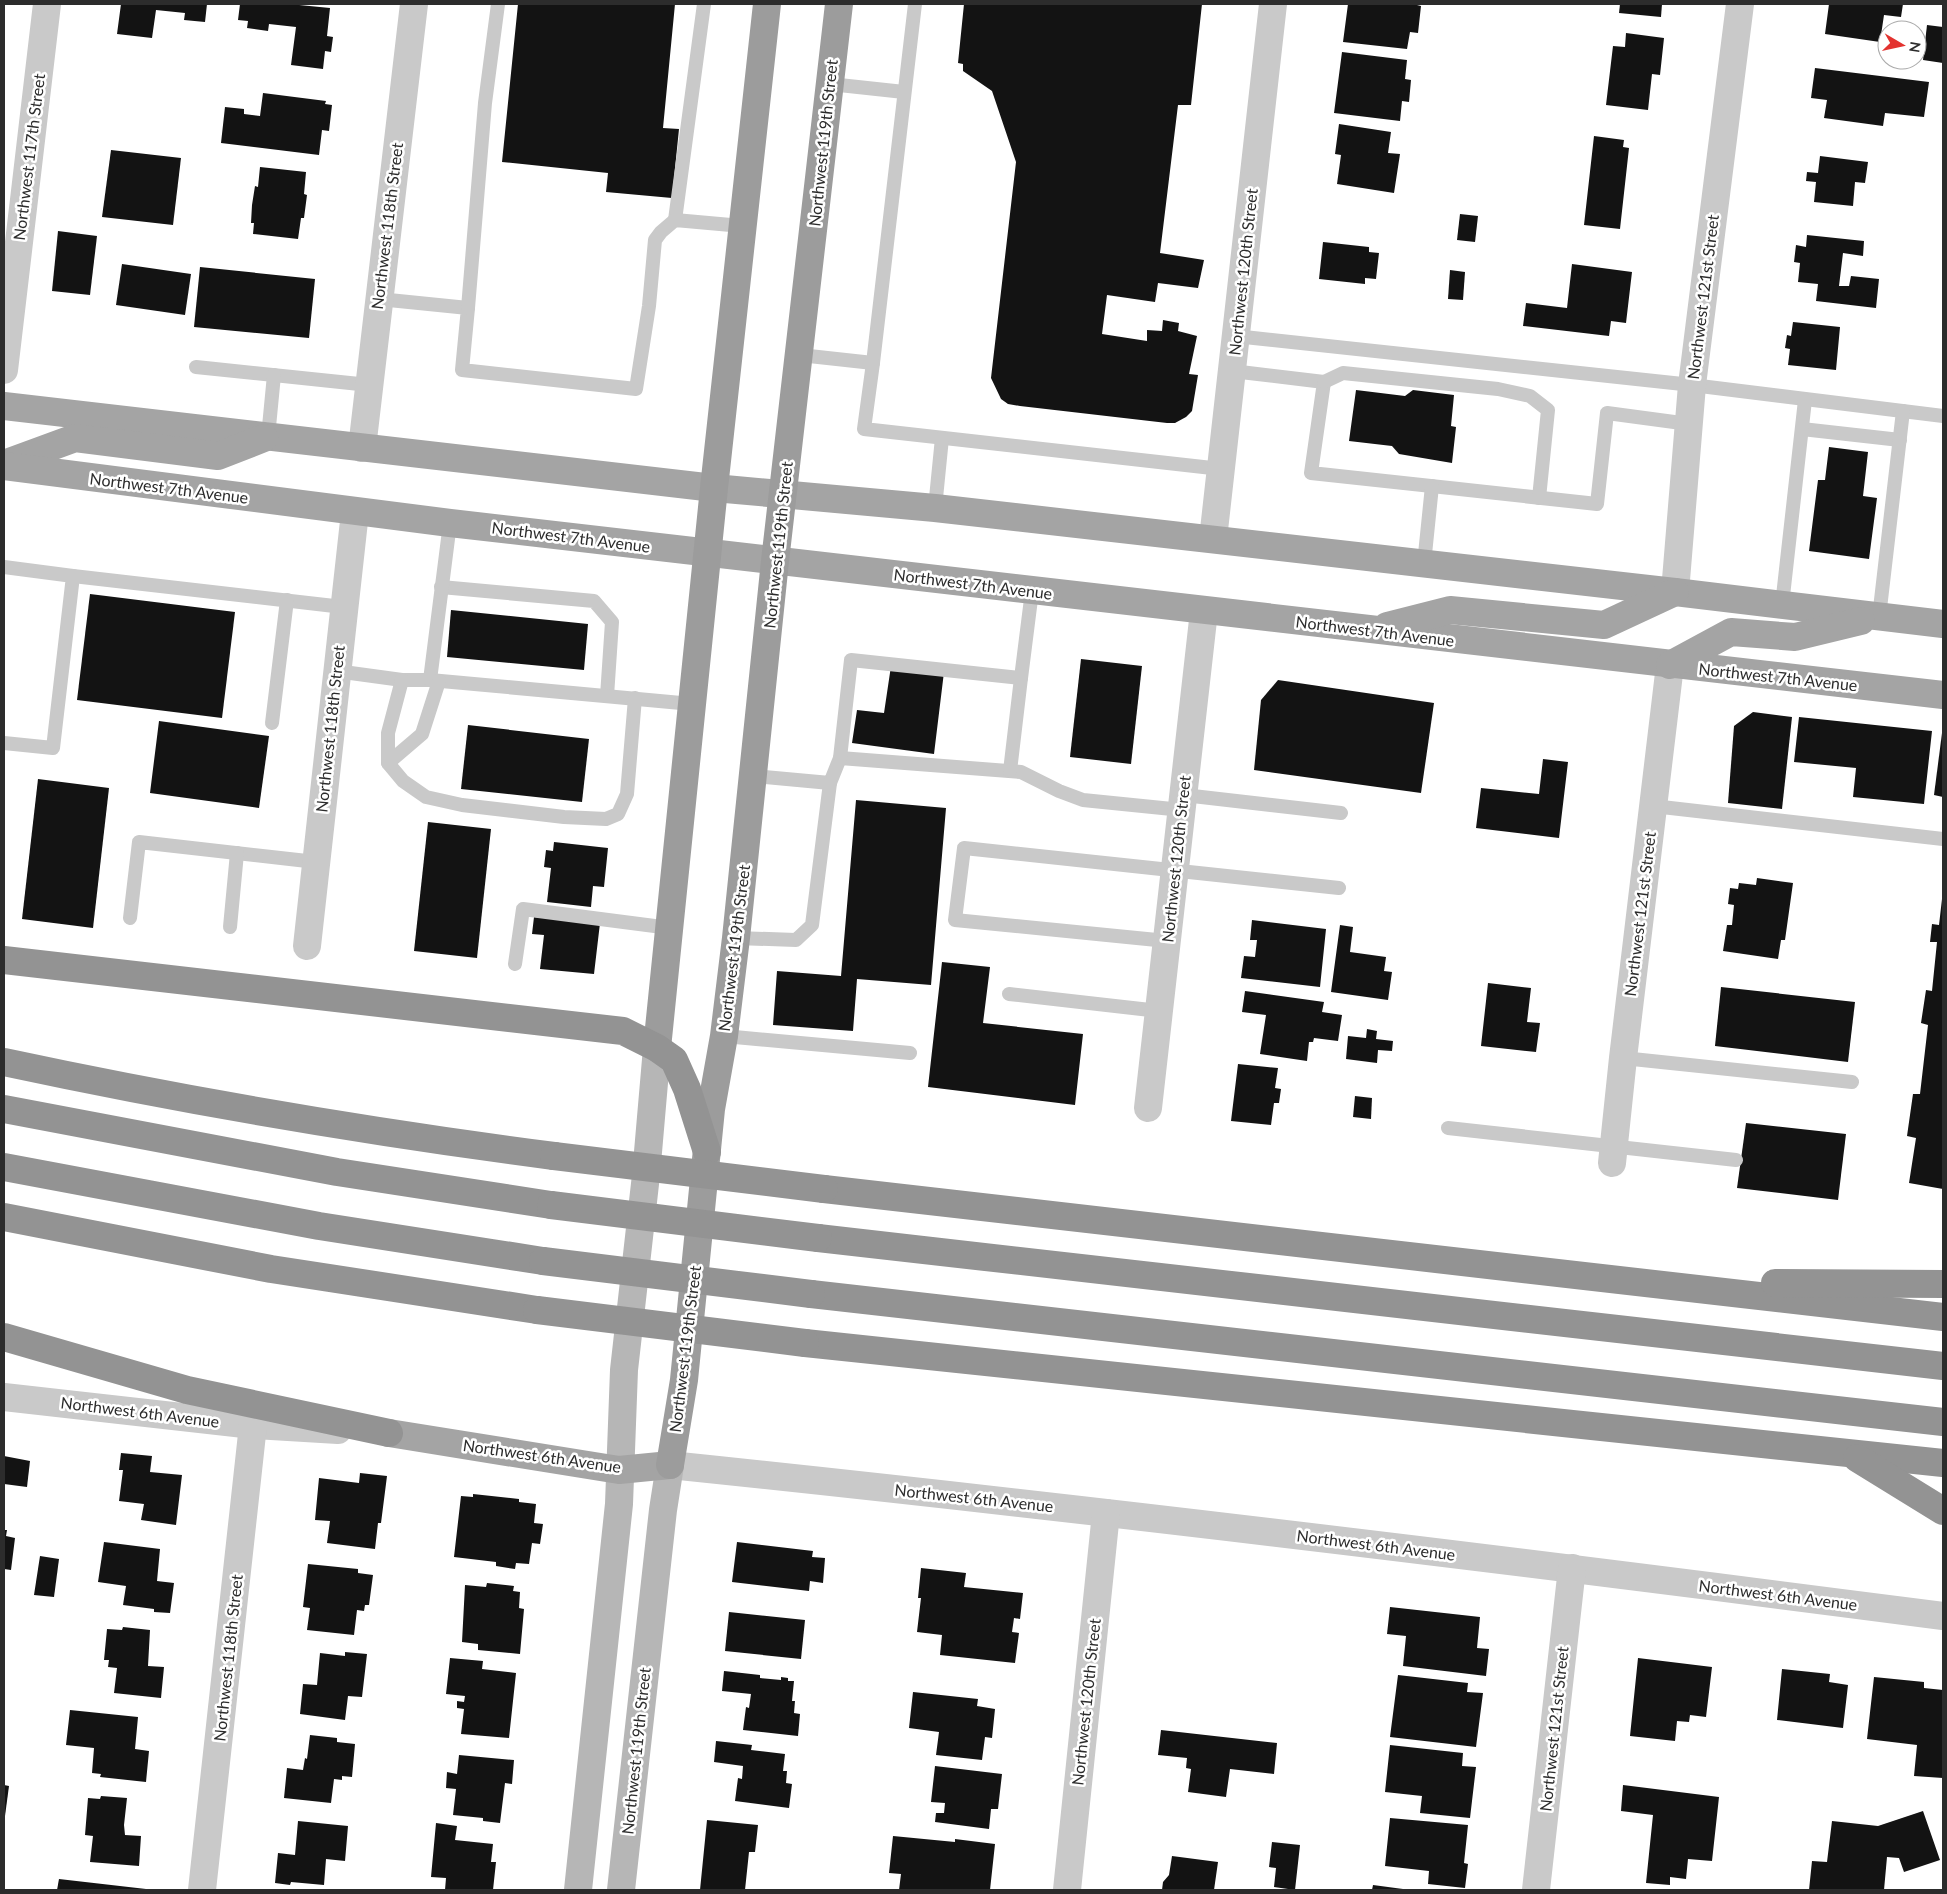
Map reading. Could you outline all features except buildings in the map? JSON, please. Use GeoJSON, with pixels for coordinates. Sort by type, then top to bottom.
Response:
{"type":"FeatureCollection","features":[{"type":"Feature","properties":{"kind":"highway"},"geometry":{"type":"LineString","coordinates":[[657,1048],[707,553],[767,4]]}},
{"type":"Feature","properties":{"kind":"highway","name":"Northwest 119th Street"},"geometry":{"type":"LineString","coordinates":[[670,1465],[684,1380],[711,1109],[724,1036],[736,938],[775,561],[839,4]]}},
{"type":"Feature","properties":{"kind":"highway"},"geometry":{"type":"LineString","coordinates":[[4,960],[623,1031],[657,1048],[674,1060],[687,1089],[707,1152]]}},
{"type":"Feature","properties":{"kind":"highway"},"geometry":{"type":"LineString","coordinates":[[4,1062],[264,1112],[448,1142],[554,1156],[824,1189],[1943,1317]]}},
{"type":"Feature","properties":{"kind":"highway"},"geometry":{"type":"LineString","coordinates":[[4,1109],[336,1172],[551,1205],[818,1238],[1943,1366]]}},
{"type":"Feature","properties":{"kind":"highway"},"geometry":{"type":"LineString","coordinates":[[4,1167],[309,1225],[543,1261],[811,1294],[1943,1422]]}},
{"type":"Feature","properties":{"kind":"highway"},"geometry":{"type":"LineString","coordinates":[[4,1217],[271,1269],[537,1310],[805,1343],[1943,1463]]}},
{"type":"Feature","properties":{"kind":"highway"},"geometry":{"type":"LineString","coordinates":[[1623,1281],[1943,1284]]}},
{"type":"Feature","properties":{"kind":"highway"},"geometry":{"type":"LineString","coordinates":[[4,1337],[187,1390],[389,1433]]}},
{"type":"Feature","properties":{"kind":"highway"},"geometry":{"type":"LineString","coordinates":[[1852,1454],[1943,1512]]}},
{"type":"Feature","properties":{"kind":"main road"},"geometry":{"type":"LineString","coordinates":[[4,406],[783,496],[935,508],[1943,624]]}},
{"type":"Feature","properties":{"kind":"main road"},"geometry":{"type":"LineString","coordinates":[[4,465],[75,438],[218,456],[268,437]]}},
{"type":"Feature","properties":{"kind":"main road","name":"Northwest 7th Avenue"},"geometry":{"type":"LineString","coordinates":[[4,465],[355,512],[1943,695]]}},
{"type":"Feature","properties":{"kind":"main road"},"geometry":{"type":"LineString","coordinates":[[1372,630],[1450,610],[1604,626],[1675,592]]}},
{"type":"Feature","properties":{"kind":"main road"},"geometry":{"type":"LineString","coordinates":[[1670,665],[1731,632],[1795,637],[1879,617]]}},
{"type":"Feature","properties":{"kind":"main road"},"geometry":{"type":"LineString","coordinates":[[578,1890],[619,1504],[624,1370],[646,1175],[657,1048]]}},
{"type":"Feature","properties":{"kind":"main road","name":"Northwest 6th Avenue"},"geometry":{"type":"LineString","coordinates":[[389,1433],[619,1470],[670,1465]]}},
{"type":"Feature","properties":{"kind":"main road","name":"Northwest 119th Street"},"geometry":{"type":"LineString","coordinates":[[621,1890],[662,1518],[670,1465]]}},
{"type":"Feature","properties":{"kind":"street","name":"Northwest 117th Street"},"geometry":{"type":"LineString","coordinates":[[4,370],[47,4]]}},
{"type":"Feature","properties":{"kind":"street","name":"Northwest 118th Street"},"geometry":{"type":"LineString","coordinates":[[362,448],[414,4]]}},
{"type":"Feature","properties":{"kind":"street","name":"Northwest 120th Street"},"geometry":{"type":"LineString","coordinates":[[1213,540],[1273,4]]}},
{"type":"Feature","properties":{"kind":"street","name":"Northwest 121st Street"},"geometry":{"type":"LineString","coordinates":[[1675,592],[1692,385],[1740,4]]}},
{"type":"Feature","properties":{"kind":"street","name":"Northwest 118th Street"},"geometry":{"type":"LineString","coordinates":[[307,946],[355,512]]}},
{"type":"Feature","properties":{"kind":"street","name":"Northwest 120th Street"},"geometry":{"type":"LineString","coordinates":[[1148,1108],[1204,611]]}},
{"type":"Feature","properties":{"kind":"street","name":"Northwest 121st Street"},"geometry":{"type":"LineString","coordinates":[[1613,1155],[1670,665]]}},
{"type":"Feature","properties":{"kind":"street","name":"Northwest 6th Avenue"},"geometry":{"type":"LineString","coordinates":[[4,1397],[253,1425],[389,1433]]}},
{"type":"Feature","properties":{"kind":"street","name":"Northwest 118th Street"},"geometry":{"type":"LineString","coordinates":[[202,1890],[253,1425]]}},
{"type":"Feature","properties":{"kind":"street","name":"Northwest 6th Avenue"},"geometry":{"type":"LineString","coordinates":[[670,1465],[1106,1513],[1572,1568],[1943,1616]]}},
{"type":"Feature","properties":{"kind":"street","name":"Northwest 120th Street"},"geometry":{"type":"LineString","coordinates":[[1067,1890],[1106,1513]]}},
{"type":"Feature","properties":{"kind":"street","name":"Northwest 121st Street"},"geometry":{"type":"LineString","coordinates":[[1536,1890],[1572,1568]]}},
{"type":"Feature","properties":{"kind":"lane"},"geometry":{"type":"LineString","coordinates":[[498,4],[485,103],[462,370],[636,389],[655,240],[675,220],[704,4]]}},
{"type":"Feature","properties":{"kind":"lane"},"geometry":{"type":"LineString","coordinates":[[915,4],[864,429],[1221,469]]}},
{"type":"Feature","properties":{"kind":"lane"},"geometry":{"type":"LineString","coordinates":[[830,84],[904,92]]}},
{"type":"Feature","properties":{"kind":"lane"},"geometry":{"type":"LineString","coordinates":[[675,220],[742,226]]}},
{"type":"Feature","properties":{"kind":"lane"},"geometry":{"type":"LineString","coordinates":[[379,299],[468,308]]}},
{"type":"Feature","properties":{"kind":"lane"},"geometry":{"type":"LineString","coordinates":[[1236,336],[1692,385],[1943,416]]}},
{"type":"Feature","properties":{"kind":"lane"},"geometry":{"type":"LineString","coordinates":[[800,355],[873,363]]}},
{"type":"Feature","properties":{"kind":"lane"},"geometry":{"type":"LineString","coordinates":[[196,367],[369,385]]}},
{"type":"Feature","properties":{"kind":"lane"},"geometry":{"type":"LineString","coordinates":[[1232,371],[1324,382],[1344,373],[1368,375],[1498,389],[1530,396],[1548,410],[1539,498]]}},
{"type":"Feature","properties":{"kind":"lane"},"geometry":{"type":"LineString","coordinates":[[268,437],[274,375]]}},
{"type":"Feature","properties":{"kind":"lane"},"geometry":{"type":"LineString","coordinates":[[1324,382],[1311,473],[1597,504],[1607,413],[1689,424]]}},
{"type":"Feature","properties":{"kind":"lane"},"geometry":{"type":"LineString","coordinates":[[1782,605],[1806,400]]}},
{"type":"Feature","properties":{"kind":"lane"},"geometry":{"type":"LineString","coordinates":[[1879,617],[1903,411]]}},
{"type":"Feature","properties":{"kind":"lane"},"geometry":{"type":"LineString","coordinates":[[1802,429],[1900,440]]}},
{"type":"Feature","properties":{"kind":"lane"},"geometry":{"type":"LineString","coordinates":[[935,508],[942,438]]}},
{"type":"Feature","properties":{"kind":"lane"},"geometry":{"type":"LineString","coordinates":[[1424,564],[1432,486]]}},
{"type":"Feature","properties":{"kind":"lane"},"geometry":{"type":"LineString","coordinates":[[388,763],[422,734],[435,680],[441,587],[450,523]]}},
{"type":"Feature","properties":{"kind":"lane"},"geometry":{"type":"LineString","coordinates":[[4,567],[343,607]]}},
{"type":"Feature","properties":{"kind":"lane"},"geometry":{"type":"LineString","coordinates":[[4,743],[52,748],[74,576]]}},
{"type":"Feature","properties":{"kind":"lane"},"geometry":{"type":"LineString","coordinates":[[441,587],[594,601],[612,622],[607,696]]}},
{"type":"Feature","properties":{"kind":"lane"},"geometry":{"type":"LineString","coordinates":[[1010,771],[1032,591]]}},
{"type":"Feature","properties":{"kind":"lane"},"geometry":{"type":"LineString","coordinates":[[272,723],[287,600]]}},
{"type":"Feature","properties":{"kind":"lane"},"geometry":{"type":"LineString","coordinates":[[736,938],[796,940],[812,925],[830,783],[840,758],[851,660],[1022,678]]}},
{"type":"Feature","properties":{"kind":"lane"},"geometry":{"type":"LineString","coordinates":[[336,671],[402,680],[435,680],[692,704]]}},
{"type":"Feature","properties":{"kind":"lane"},"geometry":{"type":"LineString","coordinates":[[402,680],[388,733],[388,763],[403,781],[426,797],[462,805],[564,817],[606,818],[618,814],[626,794],[635,698]]}},
{"type":"Feature","properties":{"kind":"lane"},"geometry":{"type":"LineString","coordinates":[[840,758],[1021,772],[1059,791],[1084,800],[1183,803],[1341,813]]}},
{"type":"Feature","properties":{"kind":"lane"},"geometry":{"type":"LineString","coordinates":[[753,776],[830,783]]}},
{"type":"Feature","properties":{"kind":"lane"},"geometry":{"type":"LineString","coordinates":[[1653,806],[1943,839]]}},
{"type":"Feature","properties":{"kind":"lane"},"geometry":{"type":"LineString","coordinates":[[130,918],[139,842],[316,862]]}},
{"type":"Feature","properties":{"kind":"lane"},"geometry":{"type":"LineString","coordinates":[[1167,941],[955,920],[964,848],[1340,888]]}},
{"type":"Feature","properties":{"kind":"lane"},"geometry":{"type":"LineString","coordinates":[[230,927],[237,853]]}},
{"type":"Feature","properties":{"kind":"lane"},"geometry":{"type":"LineString","coordinates":[[515,964],[524,908],[670,928]]}},
{"type":"Feature","properties":{"kind":"lane"},"geometry":{"type":"LineString","coordinates":[[1009,994],[1159,1011]]}},
{"type":"Feature","properties":{"kind":"lane"},"geometry":{"type":"LineString","coordinates":[[724,1036],[910,1053]]}},
{"type":"Feature","properties":{"kind":"lane"},"geometry":{"type":"LineString","coordinates":[[1623,1058],[1852,1082]]}},
{"type":"Feature","properties":{"kind":"lane"},"geometry":{"type":"LineString","coordinates":[[1448,1128],[1613,1155],[1736,1160]]}}]}
